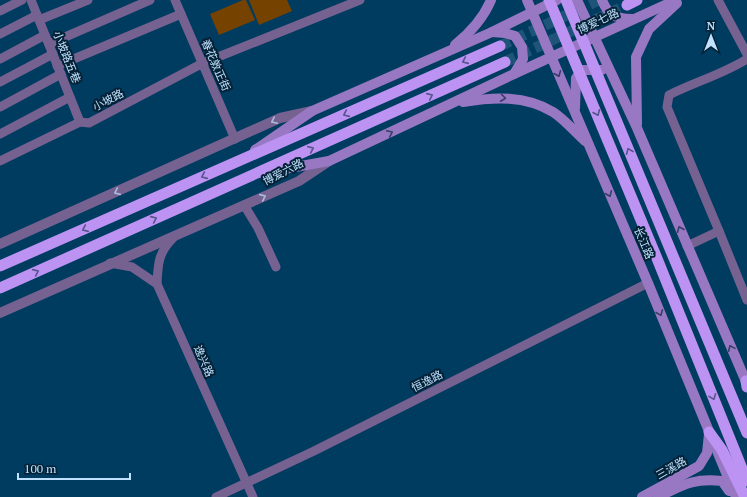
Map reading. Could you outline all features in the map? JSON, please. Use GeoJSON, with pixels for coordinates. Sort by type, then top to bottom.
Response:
{"type":"FeatureCollection","features":[{"type":"Feature","properties":{"kind":"highway","name":"长江路"},"geometry":{"type":"LineString","coordinates":[[566,0],[670,252],[747,433]]}},
{"type":"Feature","properties":{"kind":"highway","name":"长江路"},"geometry":{"type":"LineString","coordinates":[[553,1],[747,481]]}},
{"type":"Feature","properties":{"kind":"highway"},"geometry":{"type":"LineString","coordinates":[[0,266],[500,46]]}},
{"type":"Feature","properties":{"kind":"highway","name":"博爱六路"},"geometry":{"type":"LineString","coordinates":[[0,288],[505,62]]}},
{"type":"Feature","properties":{"kind":"highway"},"geometry":{"type":"LineString","coordinates":[[709,432],[722,450],[745,497]]}},
{"type":"Feature","properties":{"kind":"main road"},"geometry":{"type":"LineString","coordinates":[[445,53],[471,32],[487,9],[491,0]]}},
{"type":"Feature","properties":{"kind":"main road","name":"长江路"},"geometry":{"type":"LineString","coordinates":[[526,0],[648,283],[734,497]]}},
{"type":"Feature","properties":{"kind":"main road"},"geometry":{"type":"LineString","coordinates":[[577,0],[637,128],[747,384]]}},
{"type":"Feature","properties":{"kind":"main road"},"geometry":{"type":"LineString","coordinates":[[602,0],[607,11],[616,18],[634,19]]}},
{"type":"Feature","properties":{"kind":"main road","name":"博爱七路"},"geometry":{"type":"LineString","coordinates":[[574,46],[676,0]]}},
{"type":"Feature","properties":{"kind":"main road"},"geometry":{"type":"LineString","coordinates":[[637,128],[636,57],[649,28],[680,0]]}},
{"type":"Feature","properties":{"kind":"main road"},"geometry":{"type":"LineString","coordinates":[[240,161],[312,111],[492,32],[553,1]]}},
{"type":"Feature","properties":{"kind":"main road"},"geometry":{"type":"LineString","coordinates":[[492,32],[505,33],[515,36],[522,47],[523,59],[514,74]]}},
{"type":"Feature","properties":{"kind":"main road","name":"博爱六路"},"geometry":{"type":"LineString","coordinates":[[329,162],[574,46]]}},
{"type":"Feature","properties":{"kind":"main road"},"geometry":{"type":"LineString","coordinates":[[575,115],[574,88],[576,78],[583,70],[601,69],[623,99]]}},
{"type":"Feature","properties":{"kind":"main road"},"geometry":{"type":"LineString","coordinates":[[451,104],[492,97],[529,101],[553,112],[587,143]]}},
{"type":"Feature","properties":{"kind":"main road"},"geometry":{"type":"LineString","coordinates":[[252,175],[329,162]]}},
{"type":"Feature","properties":{"kind":"main road","name":"三溪路"},"geometry":{"type":"LineString","coordinates":[[642,497],[699,466],[707,453],[709,432]]}},
{"type":"Feature","properties":{"kind":"main road"},"geometry":{"type":"LineString","coordinates":[[658,497],[692,481],[707,480],[722,481],[734,497]]}},
{"type":"Feature","properties":{"kind":"street"},"geometry":{"type":"LineString","coordinates":[[0,11],[22,0]]}},
{"type":"Feature","properties":{"kind":"street","name":"小坡路五巷"},"geometry":{"type":"LineString","coordinates":[[31,0],[80,122]]}},
{"type":"Feature","properties":{"kind":"street"},"geometry":{"type":"LineString","coordinates":[[0,34],[38,18],[88,0]]}},
{"type":"Feature","properties":{"kind":"street"},"geometry":{"type":"LineString","coordinates":[[49,44],[150,0]]}},
{"type":"Feature","properties":{"kind":"street","name":"春花敦正街"},"geometry":{"type":"LineString","coordinates":[[175,0],[235,140]]}},
{"type":"Feature","properties":{"kind":"street","name":"小坡路"},"geometry":{"type":"LineString","coordinates":[[0,161],[80,122],[89,123],[203,63],[360,0]]}},
{"type":"Feature","properties":{"kind":"street"},"geometry":{"type":"LineString","coordinates":[[718,0],[747,54]]}},
{"type":"Feature","properties":{"kind":"street"},"geometry":{"type":"LineString","coordinates":[[0,107],[59,70],[181,14]]}},
{"type":"Feature","properties":{"kind":"street"},"geometry":{"type":"LineString","coordinates":[[0,59],[45,35]]}},
{"type":"Feature","properties":{"kind":"street"},"geometry":{"type":"LineString","coordinates":[[0,82],[53,54]]}},
{"type":"Feature","properties":{"kind":"street"},"geometry":{"type":"LineString","coordinates":[[747,59],[737,65],[691,84],[670,96],[667,107],[738,279],[745,290],[747,300]]}},
{"type":"Feature","properties":{"kind":"street"},"geometry":{"type":"LineString","coordinates":[[0,134],[70,97]]}},
{"type":"Feature","properties":{"kind":"street"},"geometry":{"type":"LineString","coordinates":[[0,244],[235,140],[280,118],[312,111]]}},
{"type":"Feature","properties":{"kind":"street","name":"博爱六路"},"geometry":{"type":"LineString","coordinates":[[0,313],[110,263],[299,181],[329,162]]}},
{"type":"Feature","properties":{"kind":"street"},"geometry":{"type":"LineString","coordinates":[[244,205],[258,228],[276,266]]}},
{"type":"Feature","properties":{"kind":"street"},"geometry":{"type":"LineString","coordinates":[[687,246],[718,231]]}},
{"type":"Feature","properties":{"kind":"street","name":"逸兴路"},"geometry":{"type":"LineString","coordinates":[[176,235],[163,248],[158,268],[157,284],[253,497]]}},
{"type":"Feature","properties":{"kind":"street"},"geometry":{"type":"LineString","coordinates":[[110,263],[132,267],[157,284]]}},
{"type":"Feature","properties":{"kind":"street"},"geometry":{"type":"LineString","coordinates":[[738,279],[747,275]]}},
{"type":"Feature","properties":{"kind":"street","name":"恒逸路"},"geometry":{"type":"LineString","coordinates":[[216,497],[314,452],[648,283]]}},
{"type":"Feature","properties":{"kind":"shaded area"},"geometry":{"type":"Polygon","coordinates":[[[246,0],[255,20],[219,35],[210,14],[246,0]]]}},
{"type":"Feature","properties":{"kind":"shaded area"},"geometry":{"type":"Polygon","coordinates":[[[249,0],[287,0],[292,11],[259,25],[249,0]]]}},
{"type":"Feature","properties":{"kind":"tunnel"},"geometry":{"type":"LineString","coordinates":[[500,46],[599,0]]}},
{"type":"Feature","properties":{"kind":"tunnel"},"geometry":{"type":"LineString","coordinates":[[505,62],[627,5]]}}]}
